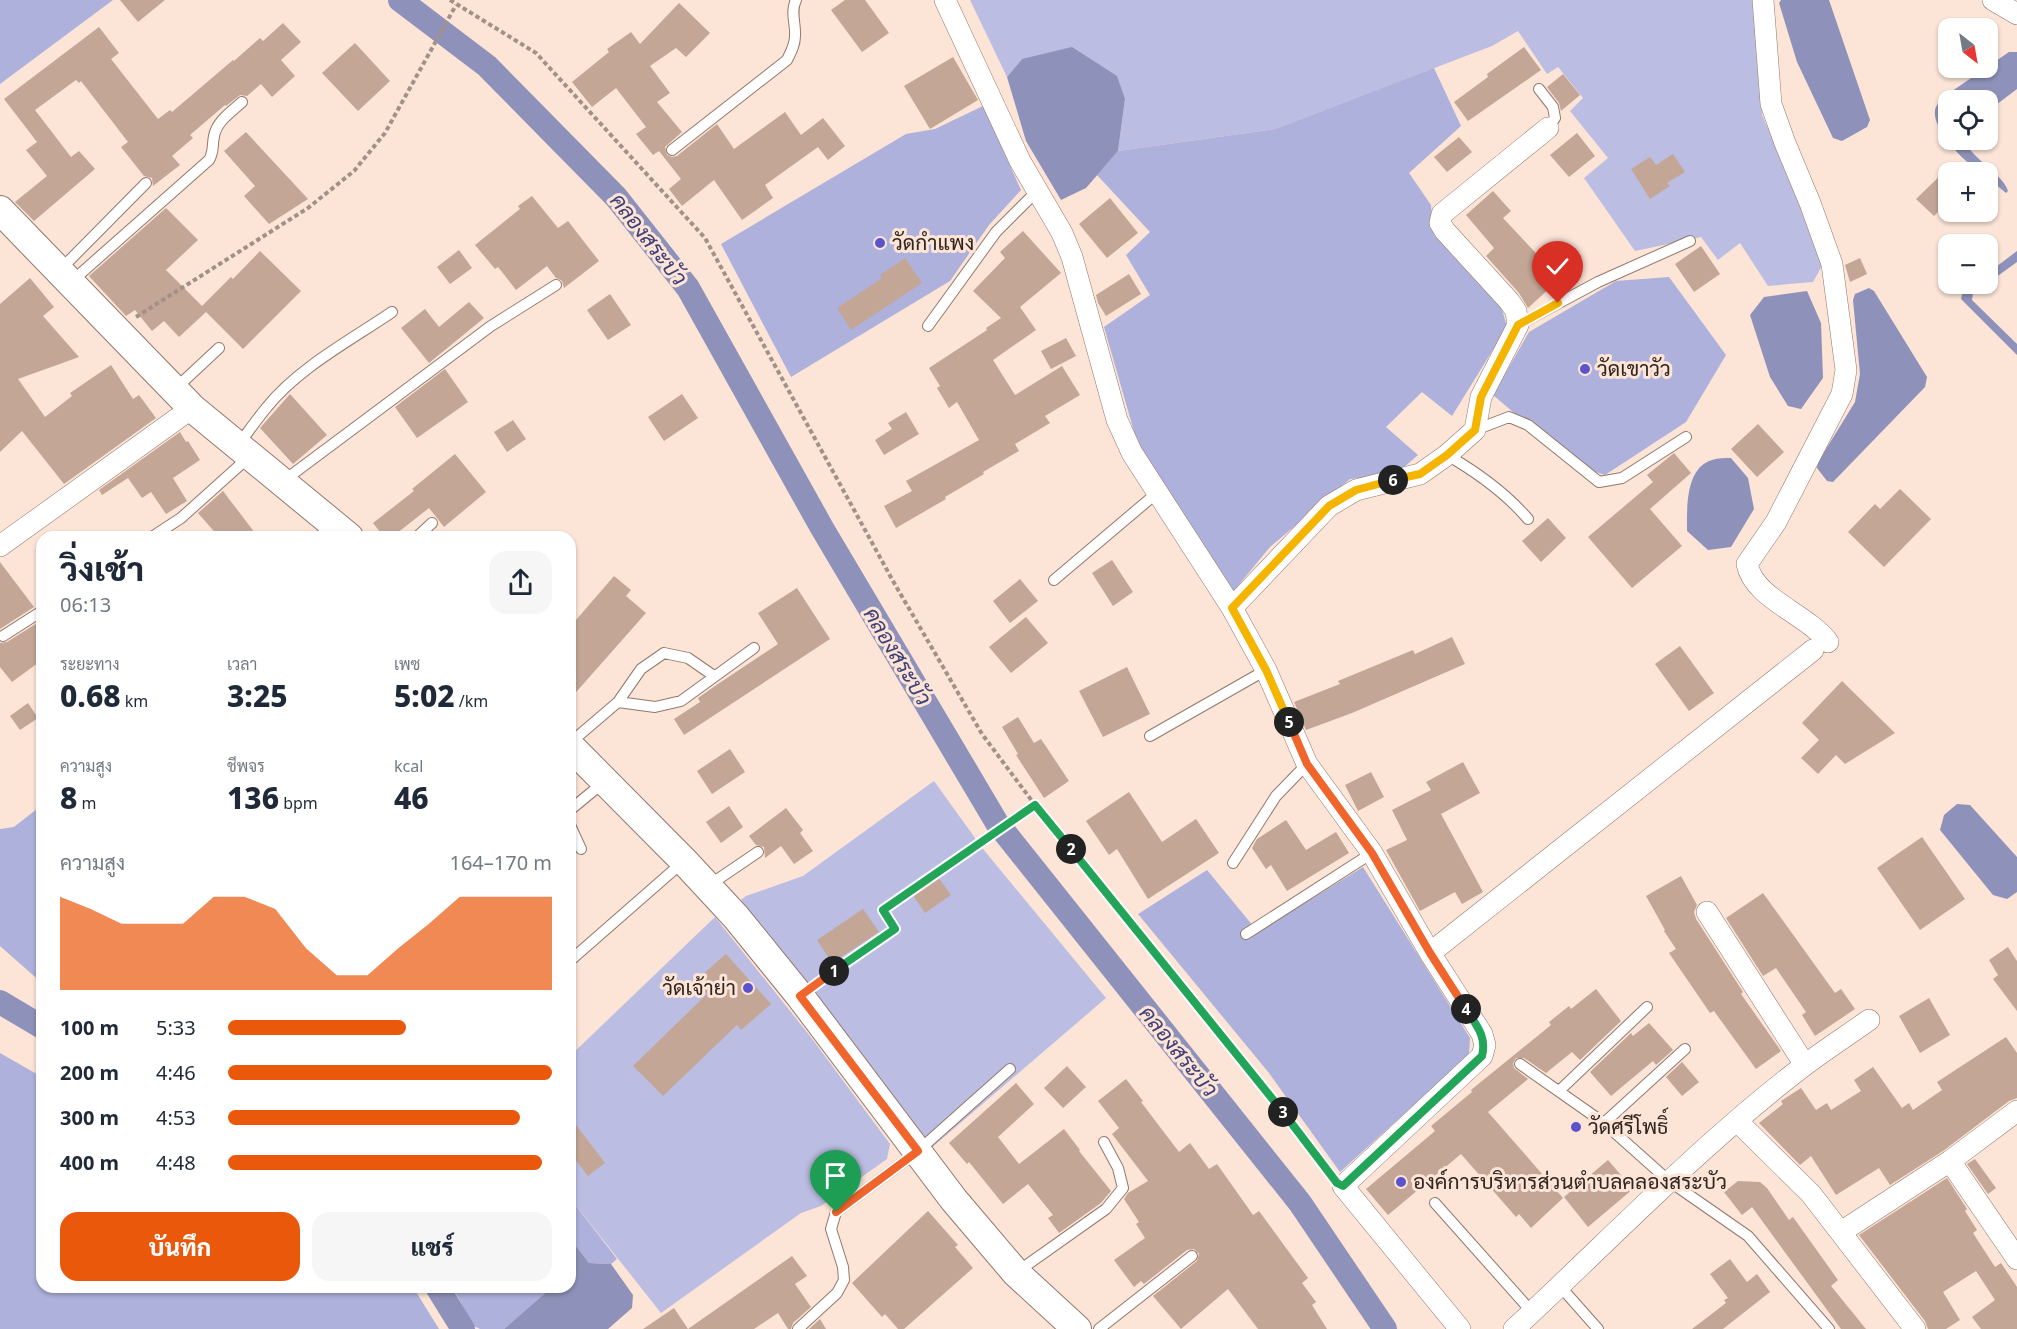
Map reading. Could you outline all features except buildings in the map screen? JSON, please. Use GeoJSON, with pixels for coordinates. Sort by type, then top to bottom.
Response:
{"type":"FeatureCollection","features":[{"type":"Feature","properties":{"kind":"street"},"geometry":{"type":"LineString","coordinates":[[945,0],[1020,161],[1062,233],[1072,257],[1117,420],[1132,453],[1232,608],[1266,670],[1307,764],[1372,853],[1430,953],[1482,1034],[1485,1045],[1482,1056],[1343,1186],[1460,1329]]}},
{"type":"Feature","properties":{"kind":"street"},"geometry":{"type":"LineString","coordinates":[[1430,953],[1820,646],[1819,631],[1759,588],[1749,573],[1747,564],[1776,522],[1842,394],[1846,370],[1832,264],[1771,104],[1763,0]]}},
{"type":"Feature","properties":{"kind":"street"},"geometry":{"type":"LineString","coordinates":[[1993,0],[2017,14]]}},
{"type":"Feature","properties":{"kind":"street"},"geometry":{"type":"LineString","coordinates":[[1232,608],[1329,506],[1356,490],[1420,474],[1447,455],[1475,430],[1481,397],[1518,325],[1516,312],[1509,301],[1440,223],[1442,214],[1548,128]]}},
{"type":"Feature","properties":{"kind":"street"},"geometry":{"type":"LineString","coordinates":[[0,210],[184,399],[282,482],[332,531]]}},
{"type":"Feature","properties":{"kind":"street"},"geometry":{"type":"LineString","coordinates":[[0,546],[184,399]]}},
{"type":"Feature","properties":{"kind":"street"},"geometry":{"type":"LineString","coordinates":[[576,751],[736,917],[800,996],[954,1200],[1016,1273],[1077,1329]]}},
{"type":"Feature","properties":{"kind":"street"},"geometry":{"type":"LineString","coordinates":[[1707,912],[1805,1065]]}},
{"type":"Feature","properties":{"kind":"street"},"geometry":{"type":"LineString","coordinates":[[1514,1329],[1669,1181],[1737,1121],[1805,1065],[1869,1020]]}},
{"type":"Feature","properties":{"kind":"street"},"geometry":{"type":"LineString","coordinates":[[1841,1232],[1950,1161],[2017,1111]]}},
{"type":"Feature","properties":{"kind":"street"},"geometry":{"type":"LineString","coordinates":[[1737,1121],[1811,1194],[1915,1329]]}},
{"type":"Feature","properties":{"kind":"street"},"geometry":{"type":"LineString","coordinates":[[1950,1161],[2017,1259]]}},
{"type":"Feature","properties":{"kind":"lane"},"geometry":{"type":"LineString","coordinates":[[672,150],[787,60],[794,46],[793,7],[796,0]]}},
{"type":"Feature","properties":{"kind":"lane"},"geometry":{"type":"LineString","coordinates":[[1539,89],[1553,107],[1555,118],[1548,128]]}},
{"type":"Feature","properties":{"kind":"lane"},"geometry":{"type":"LineString","coordinates":[[65,277],[208,160],[212,155],[216,128],[242,102]]}},
{"type":"Feature","properties":{"kind":"lane"},"geometry":{"type":"LineString","coordinates":[[65,277],[146,183]]}},
{"type":"Feature","properties":{"kind":"lane"},"geometry":{"type":"LineString","coordinates":[[928,326],[996,232],[1037,191]]}},
{"type":"Feature","properties":{"kind":"lane"},"geometry":{"type":"LineString","coordinates":[[1518,325],[1598,282],[1690,241]]}},
{"type":"Feature","properties":{"kind":"lane"},"geometry":{"type":"LineString","coordinates":[[282,482],[491,326],[556,285]]}},
{"type":"Feature","properties":{"kind":"lane"},"geometry":{"type":"LineString","coordinates":[[161,531],[182,518],[245,451],[267,406],[289,385],[322,359],[392,312]]}},
{"type":"Feature","properties":{"kind":"lane"},"geometry":{"type":"LineString","coordinates":[[184,399],[219,348]]}},
{"type":"Feature","properties":{"kind":"lane"},"geometry":{"type":"LineString","coordinates":[[1475,430],[1509,417],[1527,425],[1599,482],[1622,478],[1686,437]]}},
{"type":"Feature","properties":{"kind":"lane"},"geometry":{"type":"LineString","coordinates":[[1447,455],[1477,472],[1512,501],[1528,519]]}},
{"type":"Feature","properties":{"kind":"lane"},"geometry":{"type":"LineString","coordinates":[[1054,580],[1158,492]]}},
{"type":"Feature","properties":{"kind":"lane"},"geometry":{"type":"LineString","coordinates":[[423,531],[432,523]]}},
{"type":"Feature","properties":{"kind":"lane"},"geometry":{"type":"LineString","coordinates":[[3,636],[36,615]]}},
{"type":"Feature","properties":{"kind":"lane"},"geometry":{"type":"LineString","coordinates":[[618,702],[655,707],[681,701],[754,648]]}},
{"type":"Feature","properties":{"kind":"lane"},"geometry":{"type":"LineString","coordinates":[[576,740],[618,702],[641,669],[664,653],[688,658],[714,676]]}},
{"type":"Feature","properties":{"kind":"lane"},"geometry":{"type":"LineString","coordinates":[[1150,736],[1266,670]]}},
{"type":"Feature","properties":{"kind":"lane"},"geometry":{"type":"LineString","coordinates":[[1233,863],[1276,796],[1307,764]]}},
{"type":"Feature","properties":{"kind":"lane"},"geometry":{"type":"LineString","coordinates":[[576,805],[605,782]]}},
{"type":"Feature","properties":{"kind":"lane"},"geometry":{"type":"LineString","coordinates":[[576,838],[581,849]]}},
{"type":"Feature","properties":{"kind":"lane"},"geometry":{"type":"LineString","coordinates":[[708,886],[758,852]]}},
{"type":"Feature","properties":{"kind":"lane"},"geometry":{"type":"LineString","coordinates":[[1246,934],[1372,853]]}},
{"type":"Feature","properties":{"kind":"lane"},"geometry":{"type":"LineString","coordinates":[[576,955],[684,861]]}},
{"type":"Feature","properties":{"kind":"lane"},"geometry":{"type":"LineString","coordinates":[[1559,1091],[1647,1007]]}},
{"type":"Feature","properties":{"kind":"lane"},"geometry":{"type":"LineString","coordinates":[[1604,1123],[1685,1049]]}},
{"type":"Feature","properties":{"kind":"lane"},"geometry":{"type":"LineString","coordinates":[[1520,1064],[1604,1123],[1669,1181],[1748,1236],[1829,1329]]}},
{"type":"Feature","properties":{"kind":"lane"},"geometry":{"type":"LineString","coordinates":[[798,1329],[837,1293],[844,1280],[843,1267],[831,1229],[836,1212],[918,1151],[1010,1069]]}},
{"type":"Feature","properties":{"kind":"lane"},"geometry":{"type":"LineString","coordinates":[[1016,1273],[1106,1209],[1123,1188],[1118,1168],[1104,1142]]}},
{"type":"Feature","properties":{"kind":"lane"},"geometry":{"type":"LineString","coordinates":[[1435,1203],[1532,1312]]}},
{"type":"Feature","properties":{"kind":"lane"},"geometry":{"type":"LineString","coordinates":[[1099,1329],[1192,1256]]}},
{"type":"Feature","properties":{"kind":"lane"},"geometry":{"type":"LineString","coordinates":[[1559,1286],[1598,1329]]}},
{"type":"Feature","properties":{"kind":"path"},"geometry":{"type":"LineString","coordinates":[[450,0],[536,53],[705,238],[893,581],[981,734],[1035,805],[1258,1078],[1337,1183],[1343,1186]]}},
{"type":"Feature","properties":{"kind":"path"},"geometry":{"type":"LineString","coordinates":[[117,331],[146,310],[308,208],[354,171],[385,133],[456,5]]}},
{"type":"Feature","properties":{"kind":"path"},"geometry":{"type":"LineString","coordinates":[[800,996],[895,929],[883,910],[1035,805]]}},
{"type":"Feature","properties":{"kind":"shaded area"},"geometry":{"type":"Polygon","coordinates":[[[0,0],[113,0],[0,84],[0,0]]]}},
{"type":"Feature","properties":{"kind":"shaded area"},"geometry":{"type":"Polygon","coordinates":[[[970,0],[1755,0],[1762,115],[1822,254],[1823,264],[1813,282],[1768,286],[1740,243],[1718,260],[1701,237],[1635,251],[1584,178],[1608,158],[1570,111],[1583,98],[1558,67],[1547,74],[1518,31],[1492,46],[1275,129],[1118,151],[1125,99],[1022,59],[1007,77],[970,0]]]}},
{"type":"Feature","properties":{"kind":"shaded area"},"geometry":{"type":"Polygon","coordinates":[[[1781,0],[1829,0],[1870,120],[1867,127],[1842,141],[1833,138],[1797,62],[1779,3],[1781,0]]]}},
{"type":"Feature","properties":{"kind":"shaded area"},"geometry":{"type":"Polygon","coordinates":[[[1072,47],[1117,76],[1125,99],[1118,151],[1086,188],[1061,200],[1026,141],[1007,77],[1022,59],[1072,47]]]}},
{"type":"Feature","properties":{"kind":"shaded area"},"geometry":{"type":"Polygon","coordinates":[[[2009,52],[2017,52],[2017,89],[1998,103],[1998,90],[1954,90],[1971,78],[1998,78],[1998,60],[2009,52]]]}},
{"type":"Feature","properties":{"kind":"shaded area"},"geometry":{"type":"Polygon","coordinates":[[[1434,68],[1461,126],[1409,173],[1431,205],[1434,235],[1502,309],[1507,327],[1452,416],[1422,392],[1386,427],[1418,455],[1395,475],[1350,479],[1270,547],[1232,593],[1139,449],[1104,327],[1150,295],[1126,255],[1150,232],[1097,175],[1118,151],[1275,129],[1434,68]]]}},
{"type":"Feature","properties":{"kind":"shaded area"},"geometry":{"type":"Polygon","coordinates":[[[1938,103],[1938,125],[1935,111],[1938,103]]]}},
{"type":"Feature","properties":{"kind":"shaded area"},"geometry":{"type":"Polygon","coordinates":[[[983,106],[1021,190],[989,225],[950,281],[791,377],[721,244],[906,134],[935,129],[983,106]]]}},
{"type":"Feature","properties":{"kind":"shaded area"},"geometry":{"type":"Polygon","coordinates":[[[1956,150],[1971,150],[1983,162],[1969,162],[1956,150]]]}},
{"type":"Feature","properties":{"kind":"shaded area"},"geometry":{"type":"Polygon","coordinates":[[[1998,176],[2008,191],[2006,193],[1998,186],[1998,176]]]}},
{"type":"Feature","properties":{"kind":"shaded area"},"geometry":{"type":"Polygon","coordinates":[[[2017,251],[2017,262],[1998,276],[1998,265],[2017,251]]]}},
{"type":"Feature","properties":{"kind":"shaded area"},"geometry":{"type":"Polygon","coordinates":[[[1669,277],[1726,355],[1686,422],[1605,475],[1577,466],[1493,395],[1529,332],[1616,281],[1669,277]]]}},
{"type":"Feature","properties":{"kind":"shaded area"},"geometry":{"type":"Polygon","coordinates":[[[1869,288],[1874,291],[1927,377],[1925,387],[1833,482],[1827,481],[1817,468],[1818,462],[1855,402],[1860,374],[1853,300],[1855,294],[1869,288]]]}},
{"type":"Feature","properties":{"kind":"shaded area"},"geometry":{"type":"Polygon","coordinates":[[[1807,291],[1821,323],[1823,378],[1801,409],[1788,406],[1770,377],[1750,315],[1764,297],[1807,291]]]}},
{"type":"Feature","properties":{"kind":"shaded area"},"geometry":{"type":"Polygon","coordinates":[[[1962,294],[1973,294],[1972,300],[2017,344],[2017,355],[1961,299],[1962,294]]]}},
{"type":"Feature","properties":{"kind":"shaded area"},"geometry":{"type":"Polygon","coordinates":[[[1731,458],[1748,478],[1754,509],[1731,547],[1708,550],[1687,531],[1689,490],[1692,480],[1703,464],[1714,459],[1731,458]]]}},
{"type":"Feature","properties":{"kind":"shaded area"},"geometry":{"type":"Polygon","coordinates":[[[934,781],[983,849],[1106,998],[929,1150],[741,900],[746,896],[803,876],[934,781]]]}},
{"type":"Feature","properties":{"kind":"shaded area"},"geometry":{"type":"Polygon","coordinates":[[[1957,804],[1970,805],[2017,857],[2017,892],[2007,899],[1993,895],[1940,830],[1944,815],[1957,804]]]}},
{"type":"Feature","properties":{"kind":"shaded area"},"geometry":{"type":"Polygon","coordinates":[[[36,810],[36,978],[0,946],[0,829],[14,827],[36,810]]]}},
{"type":"Feature","properties":{"kind":"shaded area"},"geometry":{"type":"Polygon","coordinates":[[[1363,867],[1470,1038],[1469,1055],[1340,1172],[1269,1073],[1138,914],[1207,870],[1258,932],[1363,867]]]}},
{"type":"Feature","properties":{"kind":"shaded area"},"geometry":{"type":"Polygon","coordinates":[[[715,917],[810,1036],[890,1144],[887,1159],[821,1206],[801,1213],[661,1313],[576,1206],[576,1050],[715,917]]]}},
{"type":"Feature","properties":{"kind":"shaded area"},"geometry":{"type":"Polygon","coordinates":[[[0,1053],[36,1074],[36,1293],[417,1293],[439,1329],[0,1329],[0,1053]]]}},
{"type":"Feature","properties":{"kind":"shaded area"},"geometry":{"type":"Polygon","coordinates":[[[576,1206],[617,1259],[611,1264],[589,1263],[576,1246],[576,1206]]]}},
{"type":"Feature","properties":{"kind":"shaded area"},"geometry":{"type":"Polygon","coordinates":[[[576,1246],[589,1263],[611,1264],[633,1295],[632,1308],[608,1329],[504,1329],[545,1293],[576,1293],[576,1246]]]}},
{"type":"Feature","properties":{"kind":"shaded area"},"geometry":{"type":"Polygon","coordinates":[[[455,1293],[545,1293],[504,1329],[480,1329],[474,1326],[455,1293]]]}},
{"type":"Feature","properties":{"kind":"waterway","name":"คลองสระบัว"},"geometry":{"type":"LineString","coordinates":[[400,0],[487,66],[616,197],[688,288],[822,528],[997,823],[1300,1203],[1385,1329]]}},
{"type":"Feature","properties":{"kind":"waterway"},"geometry":{"type":"LineString","coordinates":[[0,1002],[36,1023]]}},
{"type":"Feature","properties":{"kind":"waterway"},"geometry":{"type":"LineString","coordinates":[[441,1293],[463,1329]]}},
{"type":"Feature","properties":{"kind":"place","name":"วัดกำแพง"},"geometry":{"type":"Point","coordinates":[880,243]}},
{"type":"Feature","properties":{"kind":"place","name":"วัดเขาวัว"},"geometry":{"type":"Point","coordinates":[1585,369]}},
{"type":"Feature","properties":{"kind":"place","name":"วัดเจ้าย่า"},"geometry":{"type":"Point","coordinates":[748,988]}},
{"type":"Feature","properties":{"kind":"place","name":"วัดศรีโพธิ์"},"geometry":{"type":"Point","coordinates":[1576,1127]}},
{"type":"Feature","properties":{"kind":"place","name":"องค์การบริหารส่วนตำบลคลองสระบัว"},"geometry":{"type":"Point","coordinates":[1401,1182]}},
{"type":"Feature","properties":{"kind":"route"},"geometry":{"type":"LineString","coordinates":[[836,1212],[918,1151],[800,996],[895,929],[883,910],[1035,805],[1258,1078],[1337,1183],[1343,1186],[1482,1056],[1485,1045],[1482,1034],[1430,953],[1372,853],[1307,764],[1266,670],[1232,608],[1329,506],[1356,490],[1420,474],[1447,455],[1475,430],[1481,397],[1518,325],[1558,303]]}}]}
